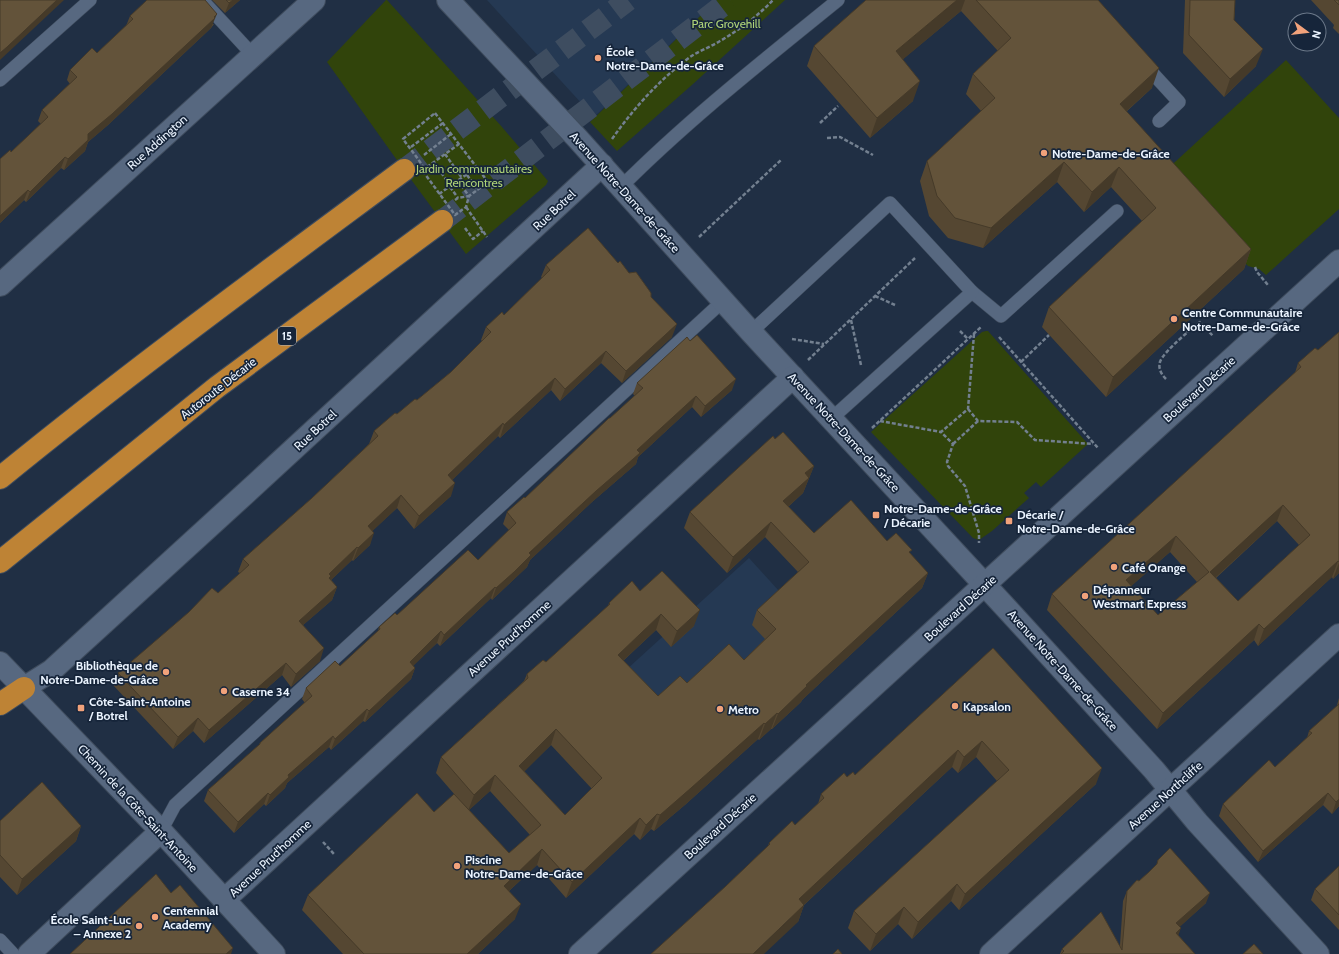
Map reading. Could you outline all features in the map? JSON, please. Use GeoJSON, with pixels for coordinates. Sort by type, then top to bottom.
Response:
{"type":"FeatureCollection","features":[{"type":"Feature","properties":{"kind":"highway"},"geometry":{"type":"LineString","coordinates":[[0,464],[118,384],[415,166]]}},
{"type":"Feature","properties":{"kind":"highway","name":"Autoroute Décarie"},"geometry":{"type":"LineString","coordinates":[[0,562],[217,388],[451,216]]}},
{"type":"Feature","properties":{"kind":"highway"},"geometry":{"type":"LineString","coordinates":[[0,478],[118,384]]}},
{"type":"Feature","properties":{"kind":"highway"},"geometry":{"type":"LineString","coordinates":[[0,704],[11,674]]}},
{"type":"Feature","properties":{"kind":"street","name":"Rue Addington"},"geometry":{"type":"LineString","coordinates":[[0,285],[314,0]]}},
{"type":"Feature","properties":{"kind":"street","name":"Avenue Notre-Dame-de-Grâce"},"geometry":{"type":"LineString","coordinates":[[448,0],[602,166],[751,332],[800,370],[831,418],[1138,753],[1197,822],[1318,954]]}},
{"type":"Feature","properties":{"kind":"street","name":"Rue Botrel"},"geometry":{"type":"LineString","coordinates":[[11,674],[51,671],[602,166]]}},
{"type":"Feature","properties":{"kind":"street","name":"Boulevard Décarie"},"geometry":{"type":"LineString","coordinates":[[580,954],[1339,261]]}},
{"type":"Feature","properties":{"kind":"street","name":"Avenue Prud'homme"},"geometry":{"type":"LineString","coordinates":[[224,900],[800,370]]}},
{"type":"Feature","properties":{"kind":"street","name":"Avenue Northcliffe"},"geometry":{"type":"LineString","coordinates":[[991,954],[1339,635]]}},
{"type":"Feature","properties":{"kind":"street","name":"Chemin de la Côte-Saint-Antoine"},"geometry":{"type":"LineString","coordinates":[[11,674],[161,831],[274,954]]}},
{"type":"Feature","properties":{"kind":"street"},"geometry":{"type":"LineString","coordinates":[[29,954],[161,831]]}},
{"type":"Feature","properties":{"kind":"lane"},"geometry":{"type":"LineString","coordinates":[[0,80],[90,0]]}},
{"type":"Feature","properties":{"kind":"lane"},"geometry":{"type":"LineString","coordinates":[[202,0],[253,55]]}},
{"type":"Feature","properties":{"kind":"lane"},"geometry":{"type":"LineString","coordinates":[[621,187],[665,145],[743,77],[838,0]]}},
{"type":"Feature","properties":{"kind":"lane"},"geometry":{"type":"LineString","coordinates":[[1137,57],[1179,102],[1158,121]]}},
{"type":"Feature","properties":{"kind":"lane"},"geometry":{"type":"LineString","coordinates":[[751,332],[890,203],[972,292],[1001,316],[1117,211]]}},
{"type":"Feature","properties":{"kind":"lane"},"geometry":{"type":"LineString","coordinates":[[831,418],[972,292]]}},
{"type":"Feature","properties":{"kind":"lane"},"geometry":{"type":"LineString","coordinates":[[161,831],[174,805],[723,301]]}},
{"type":"Feature","properties":{"kind":"lane"},"geometry":{"type":"LineString","coordinates":[[0,940],[13,954]]}},
{"type":"Feature","properties":{"kind":"path"},"geometry":{"type":"LineString","coordinates":[[612,140],[628,116],[668,74],[692,56],[736,30],[761,12],[773,0]]}},
{"type":"Feature","properties":{"kind":"path"},"geometry":{"type":"LineString","coordinates":[[820,123],[838,106]]}},
{"type":"Feature","properties":{"kind":"path"},"geometry":{"type":"LineString","coordinates":[[451,216],[440,194],[425,174],[415,166],[409,148],[403,139],[435,113],[493,189]]}},
{"type":"Feature","properties":{"kind":"path"},"geometry":{"type":"LineString","coordinates":[[409,148],[443,123]]}},
{"type":"Feature","properties":{"kind":"path"},"geometry":{"type":"LineString","coordinates":[[415,166],[451,134]]}},
{"type":"Feature","properties":{"kind":"path"},"geometry":{"type":"LineString","coordinates":[[827,138],[840,137],[873,155]]}},
{"type":"Feature","properties":{"kind":"path"},"geometry":{"type":"LineString","coordinates":[[415,166],[434,162],[459,144]]}},
{"type":"Feature","properties":{"kind":"path"},"geometry":{"type":"LineString","coordinates":[[445,154],[462,178]]}},
{"type":"Feature","properties":{"kind":"path"},"geometry":{"type":"LineString","coordinates":[[695,241],[782,159]]}},
{"type":"Feature","properties":{"kind":"path"},"geometry":{"type":"LineString","coordinates":[[434,162],[458,198]]}},
{"type":"Feature","properties":{"kind":"path"},"geometry":{"type":"LineString","coordinates":[[440,194],[477,167]]}},
{"type":"Feature","properties":{"kind":"path"},"geometry":{"type":"LineString","coordinates":[[467,174],[478,190]]}},
{"type":"Feature","properties":{"kind":"path"},"geometry":{"type":"LineString","coordinates":[[458,181],[469,196]]}},
{"type":"Feature","properties":{"kind":"path"},"geometry":{"type":"LineString","coordinates":[[458,198],[469,196],[488,182]]}},
{"type":"Feature","properties":{"kind":"path"},"geometry":{"type":"LineString","coordinates":[[451,216],[466,207],[469,196]]}},
{"type":"Feature","properties":{"kind":"path"},"geometry":{"type":"LineString","coordinates":[[451,216],[458,198]]}},
{"type":"Feature","properties":{"kind":"path"},"geometry":{"type":"LineString","coordinates":[[466,207],[490,240]]}},
{"type":"Feature","properties":{"kind":"path"},"geometry":{"type":"LineString","coordinates":[[464,227],[473,239],[483,231]]}},
{"type":"Feature","properties":{"kind":"path"},"geometry":{"type":"LineString","coordinates":[[1255,267],[1268,285]]}},
{"type":"Feature","properties":{"kind":"path"},"geometry":{"type":"LineString","coordinates":[[800,370],[898,274]]}},
{"type":"Feature","properties":{"kind":"path"},"geometry":{"type":"LineString","coordinates":[[875,296],[895,305]]}},
{"type":"Feature","properties":{"kind":"path"},"geometry":{"type":"LineString","coordinates":[[851,319],[862,370]]}},
{"type":"Feature","properties":{"kind":"path"},"geometry":{"type":"LineString","coordinates":[[1166,378],[1160,371],[1160,362],[1164,354],[1188,332],[1200,322],[1213,336]]}},
{"type":"Feature","properties":{"kind":"path"},"geometry":{"type":"LineString","coordinates":[[871,428],[974,333],[985,325]]}},
{"type":"Feature","properties":{"kind":"path"},"geometry":{"type":"LineString","coordinates":[[1182,326],[1188,332]]}},
{"type":"Feature","properties":{"kind":"path"},"geometry":{"type":"LineString","coordinates":[[974,333],[968,409],[978,421]]}},
{"type":"Feature","properties":{"kind":"path"},"geometry":{"type":"LineString","coordinates":[[979,545],[979,533],[965,486],[948,466],[947,462],[953,444],[978,421],[1017,422],[1035,440],[1094,444],[996,334]]}},
{"type":"Feature","properties":{"kind":"path"},"geometry":{"type":"LineString","coordinates":[[1021,362],[1049,335]]}},
{"type":"Feature","properties":{"kind":"path"},"geometry":{"type":"LineString","coordinates":[[789,338],[825,344]]}},
{"type":"Feature","properties":{"kind":"path"},"geometry":{"type":"LineString","coordinates":[[941,432],[968,409]]}},
{"type":"Feature","properties":{"kind":"path"},"geometry":{"type":"LineString","coordinates":[[880,421],[941,432],[953,444]]}},
{"type":"Feature","properties":{"kind":"path"},"geometry":{"type":"LineString","coordinates":[[323,842],[334,854]]}},
{"type":"Feature","properties":{"kind":"shaded area","name":"École Notre-Dame-de-Grâce"},"geometry":{"type":"Polygon","coordinates":[[[487,0],[717,0],[594,117],[487,0]]]}},
{"type":"Feature","properties":{"kind":"shaded area"},"geometry":{"type":"Polygon","coordinates":[[[749,558],[838,656],[712,768],[626,670],[749,558]]]}},
{"type":"Feature","properties":{"kind":"green space","name":"Jardin communautaires Rencontres"},"geometry":{"type":"Polygon","coordinates":[[[386,0],[502,127],[548,181],[546,185],[466,254],[327,62],[386,0]]]}},
{"type":"Feature","properties":{"kind":"green space","name":"Parc Grovehill"},"geometry":{"type":"Polygon","coordinates":[[[717,0],[785,0],[617,151],[590,122],[717,0]]]}},
{"type":"Feature","properties":{"kind":"green space"},"geometry":{"type":"Polygon","coordinates":[[[1286,60],[1339,118],[1339,209],[1266,275],[1259,269],[1248,266],[1163,173],[1286,60]]]}},
{"type":"Feature","properties":{"kind":"green space"},"geometry":{"type":"Polygon","coordinates":[[[988,331],[1088,444],[1041,487],[1036,482],[1024,493],[1029,498],[992,531],[979,540],[973,538],[871,432],[982,332],[988,331]]]}},
{"type":"Feature","properties":{"kind":"building"},"geometry":{"type":"Polygon","coordinates":[[[0,0],[57,0],[0,53],[0,0]]]}},
{"type":"Feature","properties":{"kind":"building"},"geometry":{"type":"Polygon","coordinates":[[[147,0],[205,0],[217,14],[214,17],[215,18],[112,114],[88,134],[88,140],[68,159],[65,157],[30,192],[28,190],[0,216],[0,159],[10,150],[11,152],[48,117],[42,110],[77,77],[70,70],[92,48],[97,53],[133,19],[130,16],[147,0]]]}},
{"type":"Feature","properties":{"kind":"building"},"geometry":{"type":"Polygon","coordinates":[[[226,0],[233,0],[229,3],[226,0]]]}},
{"type":"Feature","properties":{"kind":"building"},"geometry":{"type":"Polygon","coordinates":[[[866,0],[957,0],[896,51],[920,81],[877,118],[814,46],[866,0]]]}},
{"type":"Feature","properties":{"kind":"building"},"geometry":{"type":"Polygon","coordinates":[[[976,0],[1098,0],[1159,68],[1120,104],[1251,249],[1113,377],[1049,307],[1156,208],[1119,167],[1092,192],[1064,162],[991,228],[955,218],[937,196],[927,161],[995,98],[973,74],[1011,38],[976,0]]]}},
{"type":"Feature","properties":{"kind":"building"},"geometry":{"type":"Polygon","coordinates":[[[1190,0],[1235,0],[1234,20],[1263,49],[1230,79],[1189,35],[1190,0]]]}},
{"type":"Feature","properties":{"kind":"building"},"geometry":{"type":"Polygon","coordinates":[[[1334,0],[1339,0],[1339,5],[1334,0]]]}},
{"type":"Feature","properties":{"kind":"building"},"geometry":{"type":"Polygon","coordinates":[[[588,228],[618,263],[620,261],[629,273],[636,272],[651,293],[651,297],[677,324],[626,371],[606,351],[565,389],[555,378],[504,425],[503,423],[448,475],[455,483],[419,516],[401,495],[368,526],[374,533],[329,574],[331,576],[329,578],[337,587],[299,621],[324,648],[296,674],[286,663],[209,730],[198,718],[178,737],[118,673],[189,612],[212,588],[218,593],[249,565],[243,559],[312,498],[378,436],[374,431],[395,413],[397,414],[415,399],[417,400],[451,372],[491,332],[486,327],[502,312],[504,315],[550,270],[546,265],[588,228]]]}},
{"type":"Feature","properties":{"kind":"building"},"geometry":{"type":"Polygon","coordinates":[[[1339,332],[1339,562],[1338,561],[1264,629],[1259,624],[1163,713],[1052,594],[1301,367],[1298,363],[1315,348],[1318,350],[1339,332]],[[1283,505],[1210,572],[1238,601],[1310,535],[1283,505]],[[1176,536],[1126,580],[1158,615],[1209,572],[1176,536]]]}},
{"type":"Feature","properties":{"kind":"building"},"geometry":{"type":"Polygon","coordinates":[[[697,335],[736,379],[705,406],[696,396],[637,450],[640,453],[596,491],[529,553],[531,555],[514,572],[496,588],[495,587],[444,635],[441,631],[410,662],[415,668],[369,711],[367,709],[335,739],[333,736],[288,775],[289,777],[270,795],[268,793],[238,822],[208,790],[312,696],[306,688],[335,661],[340,666],[380,629],[379,627],[395,613],[397,615],[468,550],[478,560],[516,523],[507,512],[524,497],[525,498],[609,418],[643,388],[637,383],[687,337],[690,341],[697,335]]]}},
{"type":"Feature","properties":{"kind":"building"},"geometry":{"type":"Polygon","coordinates":[[[783,432],[814,466],[805,473],[809,478],[783,501],[814,533],[851,500],[887,541],[896,533],[912,550],[909,552],[928,573],[806,685],[807,686],[778,714],[777,713],[765,724],[764,723],[660,815],[657,814],[646,825],[640,818],[572,882],[542,849],[504,886],[521,904],[467,954],[364,954],[308,895],[417,793],[434,812],[454,794],[509,853],[541,825],[495,775],[474,795],[441,757],[528,678],[527,674],[543,660],[546,662],[610,604],[609,603],[632,581],[640,591],[662,571],[700,610],[677,631],[661,614],[618,655],[658,696],[680,676],[687,683],[729,644],[744,660],[776,629],[757,610],[809,562],[771,522],[733,557],[690,512],[773,436],[775,439],[783,432]],[[556,729],[519,766],[565,815],[602,778],[556,729]]]}},
{"type":"Feature","properties":{"kind":"building"},"geometry":{"type":"Polygon","coordinates":[[[993,648],[1102,768],[965,894],[957,884],[918,922],[904,907],[876,934],[854,911],[1009,770],[982,741],[964,757],[958,750],[799,899],[804,905],[753,954],[651,954],[726,886],[792,821],[795,825],[824,798],[821,794],[844,773],[847,777],[853,772],[855,775],[993,648]]]}},
{"type":"Feature","properties":{"kind":"building"},"geometry":{"type":"Polygon","coordinates":[[[1339,704],[1339,799],[1336,802],[1328,793],[1263,851],[1223,804],[1269,760],[1275,767],[1312,733],[1309,731],[1339,704]]]}},
{"type":"Feature","properties":{"kind":"building"},"geometry":{"type":"Polygon","coordinates":[[[42,782],[81,826],[22,879],[0,855],[0,821],[42,782]]]}},
{"type":"Feature","properties":{"kind":"building"},"geometry":{"type":"Polygon","coordinates":[[[1170,848],[1210,893],[1176,923],[1181,928],[1176,933],[1195,954],[1061,954],[1064,951],[1062,949],[1101,912],[1122,950],[1127,891],[1137,880],[1139,881],[1157,864],[1158,860],[1170,848]]]}},
{"type":"Feature","properties":{"kind":"building"},"geometry":{"type":"Polygon","coordinates":[[[1339,866],[1339,915],[1315,889],[1339,866]]]}},
{"type":"Feature","properties":{"kind":"building","name":"Centennial Academy"},"geometry":{"type":"Polygon","coordinates":[[[156,874],[171,893],[180,885],[233,948],[226,954],[70,954],[156,874]]]}},
{"type":"Feature","properties":{"kind":"building"},"geometry":{"type":"Polygon","coordinates":[[[1254,944],[1263,954],[1243,954],[1254,944]]]}},
{"type":"Feature","properties":{"kind":"building"},"geometry":{"type":"Polygon","coordinates":[[[838,949],[842,954],[833,954],[838,949]]]}},
{"type":"Feature","properties":{"kind":"tunnel"},"geometry":{"type":"LineString","coordinates":[[404,170],[628,0]]}},
{"type":"Feature","properties":{"kind":"tunnel"},"geometry":{"type":"LineString","coordinates":[[442,221],[730,0]]}},
{"type":"Feature","properties":{"kind":"place","name":"École Notre-Dame-de-Grâce"},"geometry":{"type":"Point","coordinates":[598,58]}},
{"type":"Feature","properties":{"kind":"place","name":"Notre-Dame-de-Grâce"},"geometry":{"type":"Point","coordinates":[1044,153]}},
{"type":"Feature","properties":{"kind":"place","name":"Centre Communautaire Notre-Dame-de-Grâce"},"geometry":{"type":"Point","coordinates":[1174,319]}},
{"type":"Feature","properties":{"kind":"place","name":"Notre-Dame-de-Grâce / Décarie"},"geometry":{"type":"Point","coordinates":[876,515]}},
{"type":"Feature","properties":{"kind":"place","name":"Décarie / Notre-Dame-de-Grâce"},"geometry":{"type":"Point","coordinates":[1009,521]}},
{"type":"Feature","properties":{"kind":"place","name":"Café Orange"},"geometry":{"type":"Point","coordinates":[1114,567]}},
{"type":"Feature","properties":{"kind":"place","name":"Dépanneur Westmart Express"},"geometry":{"type":"Point","coordinates":[1085,596]}},
{"type":"Feature","properties":{"kind":"place","name":"Bibliothèque de Notre-Dame-de-Grâce"},"geometry":{"type":"Point","coordinates":[166,672]}},
{"type":"Feature","properties":{"kind":"place","name":"Caserne 34"},"geometry":{"type":"Point","coordinates":[224,691]}},
{"type":"Feature","properties":{"kind":"place","name":"Kapsalon"},"geometry":{"type":"Point","coordinates":[955,706]}},
{"type":"Feature","properties":{"kind":"place","name":"Côte-Saint-Antoine / Botrel"},"geometry":{"type":"Point","coordinates":[81,708]}},
{"type":"Feature","properties":{"kind":"place","name":"Metro"},"geometry":{"type":"Point","coordinates":[720,709]}},
{"type":"Feature","properties":{"kind":"place","name":"Piscine Notre-Dame-de-Grâce"},"geometry":{"type":"Point","coordinates":[457,866]}},
{"type":"Feature","properties":{"kind":"place","name":"Centennial Academy"},"geometry":{"type":"Point","coordinates":[155,917]}},
{"type":"Feature","properties":{"kind":"place","name":"École Saint-Luc – Annexe 2"},"geometry":{"type":"Point","coordinates":[139,926]}}]}
